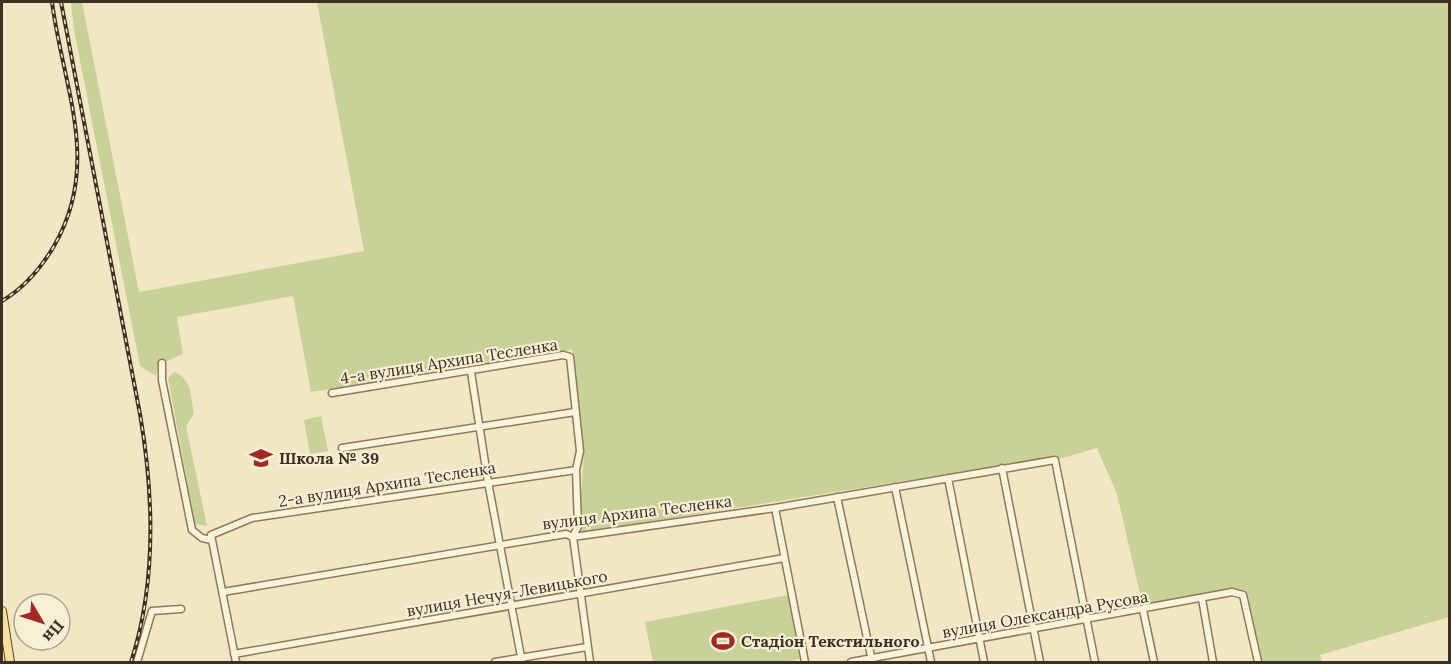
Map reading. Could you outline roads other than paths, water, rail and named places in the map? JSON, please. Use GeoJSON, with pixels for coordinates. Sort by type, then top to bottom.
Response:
{"type":"FeatureCollection","features":[{"type":"Feature","properties":{"kind":"main road"},"geometry":{"type":"LineString","coordinates":[[2,611],[10,663]]}},
{"type":"Feature","properties":{"kind":"street","name":"4-а вулиця Архипа Тесленка"},"geometry":{"type":"LineString","coordinates":[[332,393],[471,372],[563,355],[570,357],[575,412]]}},
{"type":"Feature","properties":{"kind":"street"},"geometry":{"type":"LineString","coordinates":[[162,363],[162,380],[192,530],[202,538],[212,540],[236,663]]}},
{"type":"Feature","properties":{"kind":"street"},"geometry":{"type":"LineString","coordinates":[[471,372],[488,482],[522,660]]}},
{"type":"Feature","properties":{"kind":"street"},"geometry":{"type":"LineString","coordinates":[[342,448],[479,425],[575,412],[580,452],[576,470],[578,526],[573,537],[590,663]]}},
{"type":"Feature","properties":{"kind":"street","name":"вулиця Архипа Тесленка"},"geometry":{"type":"LineString","coordinates":[[223,592],[566,534],[573,537],[775,508],[1055,460],[1087,620]]}},
{"type":"Feature","properties":{"kind":"street"},"geometry":{"type":"LineString","coordinates":[[1002,468],[1040,663]]}},
{"type":"Feature","properties":{"kind":"street","name":"2-а вулиця Архипа Тесленка"},"geometry":{"type":"LineString","coordinates":[[212,540],[212,535],[252,518],[576,470]]}},
{"type":"Feature","properties":{"kind":"street"},"geometry":{"type":"LineString","coordinates":[[948,478],[984,663]]}},
{"type":"Feature","properties":{"kind":"street"},"geometry":{"type":"LineString","coordinates":[[895,487],[931,663]]}},
{"type":"Feature","properties":{"kind":"street"},"geometry":{"type":"LineString","coordinates":[[837,498],[871,661]]}},
{"type":"Feature","properties":{"kind":"street"},"geometry":{"type":"LineString","coordinates":[[775,508],[805,663]]}},
{"type":"Feature","properties":{"kind":"street","name":"вулиця Нечуя-Левицького"},"geometry":{"type":"LineString","coordinates":[[234,654],[784,558]]}},
{"type":"Feature","properties":{"kind":"street","name":"вулиця Олександра Русова"},"geometry":{"type":"LineString","coordinates":[[851,663],[1232,592],[1243,595],[1258,663]]}},
{"type":"Feature","properties":{"kind":"street"},"geometry":{"type":"LineString","coordinates":[[1202,599],[1213,663]]}},
{"type":"Feature","properties":{"kind":"street"},"geometry":{"type":"LineString","coordinates":[[137,663],[152,610],[181,609]]}},
{"type":"Feature","properties":{"kind":"street"},"geometry":{"type":"LineString","coordinates":[[1143,610],[1154,663]]}},
{"type":"Feature","properties":{"kind":"street"},"geometry":{"type":"LineString","coordinates":[[1087,620],[1095,663]]}},
{"type":"Feature","properties":{"kind":"street"},"geometry":{"type":"LineString","coordinates":[[495,663],[587,647]]}},
{"type":"Feature","properties":{"kind":"railway"},"geometry":{"type":"LineString","coordinates":[[2,301],[25,284],[49,254],[68,215],[75,185],[77,155],[75,125],[52,2]]}},
{"type":"Feature","properties":{"kind":"railway"},"geometry":{"type":"LineString","coordinates":[[61,2],[145,445],[150,507],[149,570],[139,632],[131,662]]}},
{"type":"Feature","properties":{"kind":"place","name":"Школа № 39"},"geometry":{"type":"Point","coordinates":[261,458]}},
{"type":"Feature","properties":{"kind":"place","name":"Стадіон Текстильного"},"geometry":{"type":"Point","coordinates":[723,641]}}]}
